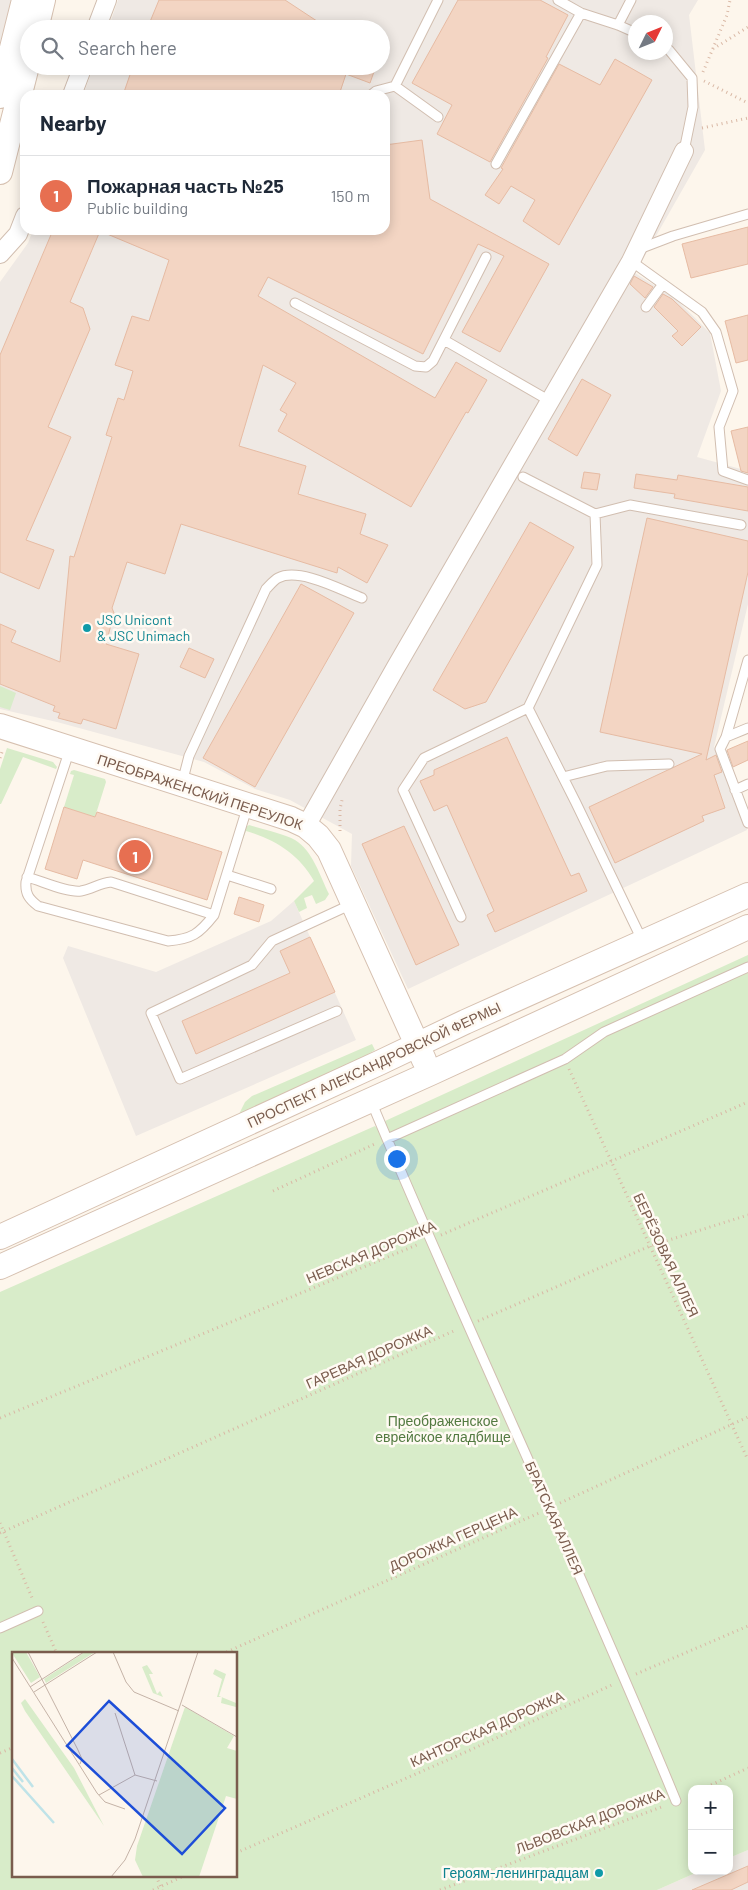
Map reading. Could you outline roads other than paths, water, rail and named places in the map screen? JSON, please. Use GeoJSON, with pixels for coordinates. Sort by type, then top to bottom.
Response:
{"type":"FeatureCollection","features":[{"type":"Feature","properties":{"kind":"main road"},"geometry":{"type":"LineString","coordinates":[[0,96],[24,0]]}},
{"type":"Feature","properties":{"kind":"main road"},"geometry":{"type":"LineString","coordinates":[[38,20],[43,0]]}},
{"type":"Feature","properties":{"kind":"main road"},"geometry":{"type":"LineString","coordinates":[[21,90],[25,75]]}},
{"type":"Feature","properties":{"kind":"main road"},"geometry":{"type":"LineString","coordinates":[[0,172],[20,93]]}},
{"type":"Feature","properties":{"kind":"main road","name":"ПРЕОБРАЖЕНСКИЙ ПЕРЕУЛОК"},"geometry":{"type":"LineString","coordinates":[[0,726],[291,819],[306,826],[318,836],[329,850],[431,1074]]}},
{"type":"Feature","properties":{"kind":"main road","name":"ПРОСПЕКТ АЛЕКСАНДРОВСКОЙ ФЕРМЫ"},"geometry":{"type":"LineString","coordinates":[[0,1237],[748,895]]}},
{"type":"Feature","properties":{"kind":"main road"},"geometry":{"type":"LineString","coordinates":[[5,1265],[431,1074],[748,927]]}},
{"type":"Feature","properties":{"kind":"street"},"geometry":{"type":"LineString","coordinates":[[99,20],[106,0]]}},
{"type":"Feature","properties":{"kind":"street"},"geometry":{"type":"LineString","coordinates":[[74,90],[79,75]]}},
{"type":"Feature","properties":{"kind":"street"},"geometry":{"type":"LineString","coordinates":[[306,826],[634,255],[684,151]]}},
{"type":"Feature","properties":{"kind":"street"},"geometry":{"type":"LineString","coordinates":[[0,254],[18,234],[20,229]]}},
{"type":"Feature","properties":{"kind":"lane"},"geometry":{"type":"LineString","coordinates":[[380,90],[395,86],[438,0]]}},
{"type":"Feature","properties":{"kind":"lane"},"geometry":{"type":"LineString","coordinates":[[558,0],[581,13],[628,29]]}},
{"type":"Feature","properties":{"kind":"lane"},"geometry":{"type":"LineString","coordinates":[[618,25],[631,0]]}},
{"type":"Feature","properties":{"kind":"lane"},"geometry":{"type":"LineString","coordinates":[[496,164],[581,13]]}},
{"type":"Feature","properties":{"kind":"lane"},"geometry":{"type":"LineString","coordinates":[[673,55],[692,78],[693,107],[684,151]]}},
{"type":"Feature","properties":{"kind":"lane"},"geometry":{"type":"LineString","coordinates":[[395,86],[438,117]]}},
{"type":"Feature","properties":{"kind":"lane"},"geometry":{"type":"LineString","coordinates":[[748,214],[673,236],[634,255],[663,284],[702,312],[716,332],[733,391],[718,427],[723,471],[748,480]]}},
{"type":"Feature","properties":{"kind":"lane"},"geometry":{"type":"LineString","coordinates":[[295,303],[415,366],[426,368],[433,361],[486,257]]}},
{"type":"Feature","properties":{"kind":"lane"},"geometry":{"type":"LineString","coordinates":[[646,307],[663,284]]}},
{"type":"Feature","properties":{"kind":"lane"},"geometry":{"type":"LineString","coordinates":[[444,340],[550,401]]}},
{"type":"Feature","properties":{"kind":"lane"},"geometry":{"type":"LineString","coordinates":[[523,477],[595,514],[630,505],[741,525]]}},
{"type":"Feature","properties":{"kind":"lane"},"geometry":{"type":"LineString","coordinates":[[461,917],[403,790],[424,758],[528,708],[597,565],[595,514]]}},
{"type":"Feature","properties":{"kind":"lane"},"geometry":{"type":"LineString","coordinates":[[181,784],[189,756],[266,589],[278,578],[291,574],[303,575],[362,598]]}},
{"type":"Feature","properties":{"kind":"lane"},"geometry":{"type":"LineString","coordinates":[[748,660],[745,680],[726,737],[720,749],[748,823]]}},
{"type":"Feature","properties":{"kind":"lane"},"geometry":{"type":"LineString","coordinates":[[528,708],[643,943]]}},
{"type":"Feature","properties":{"kind":"lane"},"geometry":{"type":"LineString","coordinates":[[726,737],[748,728]]}},
{"type":"Feature","properties":{"kind":"lane"},"geometry":{"type":"LineString","coordinates":[[70,749],[27,877],[25,892],[30,900],[38,906],[168,941],[185,939],[202,929],[214,915],[248,805]]}},
{"type":"Feature","properties":{"kind":"lane"},"geometry":{"type":"LineString","coordinates":[[563,777],[607,766],[669,764]]}},
{"type":"Feature","properties":{"kind":"lane"},"geometry":{"type":"LineString","coordinates":[[735,790],[748,784]]}},
{"type":"Feature","properties":{"kind":"lane"},"geometry":{"type":"LineString","coordinates":[[227,875],[271,889]]}},
{"type":"Feature","properties":{"kind":"lane"},"geometry":{"type":"LineString","coordinates":[[27,877],[74,891],[83,891],[102,882],[111,882],[214,915]]}},
{"type":"Feature","properties":{"kind":"lane"},"geometry":{"type":"LineString","coordinates":[[337,1011],[180,1079],[151,1013],[252,965],[272,941],[353,904]]}},
{"type":"Feature","properties":{"kind":"lane"},"geometry":{"type":"LineString","coordinates":[[387,1139],[565,1059],[604,1032],[748,967]]}},
{"type":"Feature","properties":{"kind":"lane","name":"БРАТСКАЯ АЛЛЕЯ"},"geometry":{"type":"LineString","coordinates":[[371,1101],[430,1240],[626,1678],[676,1801]]}},
{"type":"Feature","properties":{"kind":"lane"},"geometry":{"type":"LineString","coordinates":[[0,1628],[38,1611]]}},
{"type":"Feature","properties":{"kind":"place","name":"JSC Unicont & JSC Unimach"},"geometry":{"type":"Point","coordinates":[87,628]}},
{"type":"Feature","properties":{"kind":"place","name":"Пожарная часть №25"},"geometry":{"type":"Point","coordinates":[135,856]}},
{"type":"Feature","properties":{"kind":"place","name":"Героям-ленинградцам"},"geometry":{"type":"Point","coordinates":[599,1873]}},
{"type":"Feature","properties":{"kind":"park label","name":"Преображенское еврейское кладбище"},"geometry":{"type":"Point","coordinates":[443,1429]}}]}
